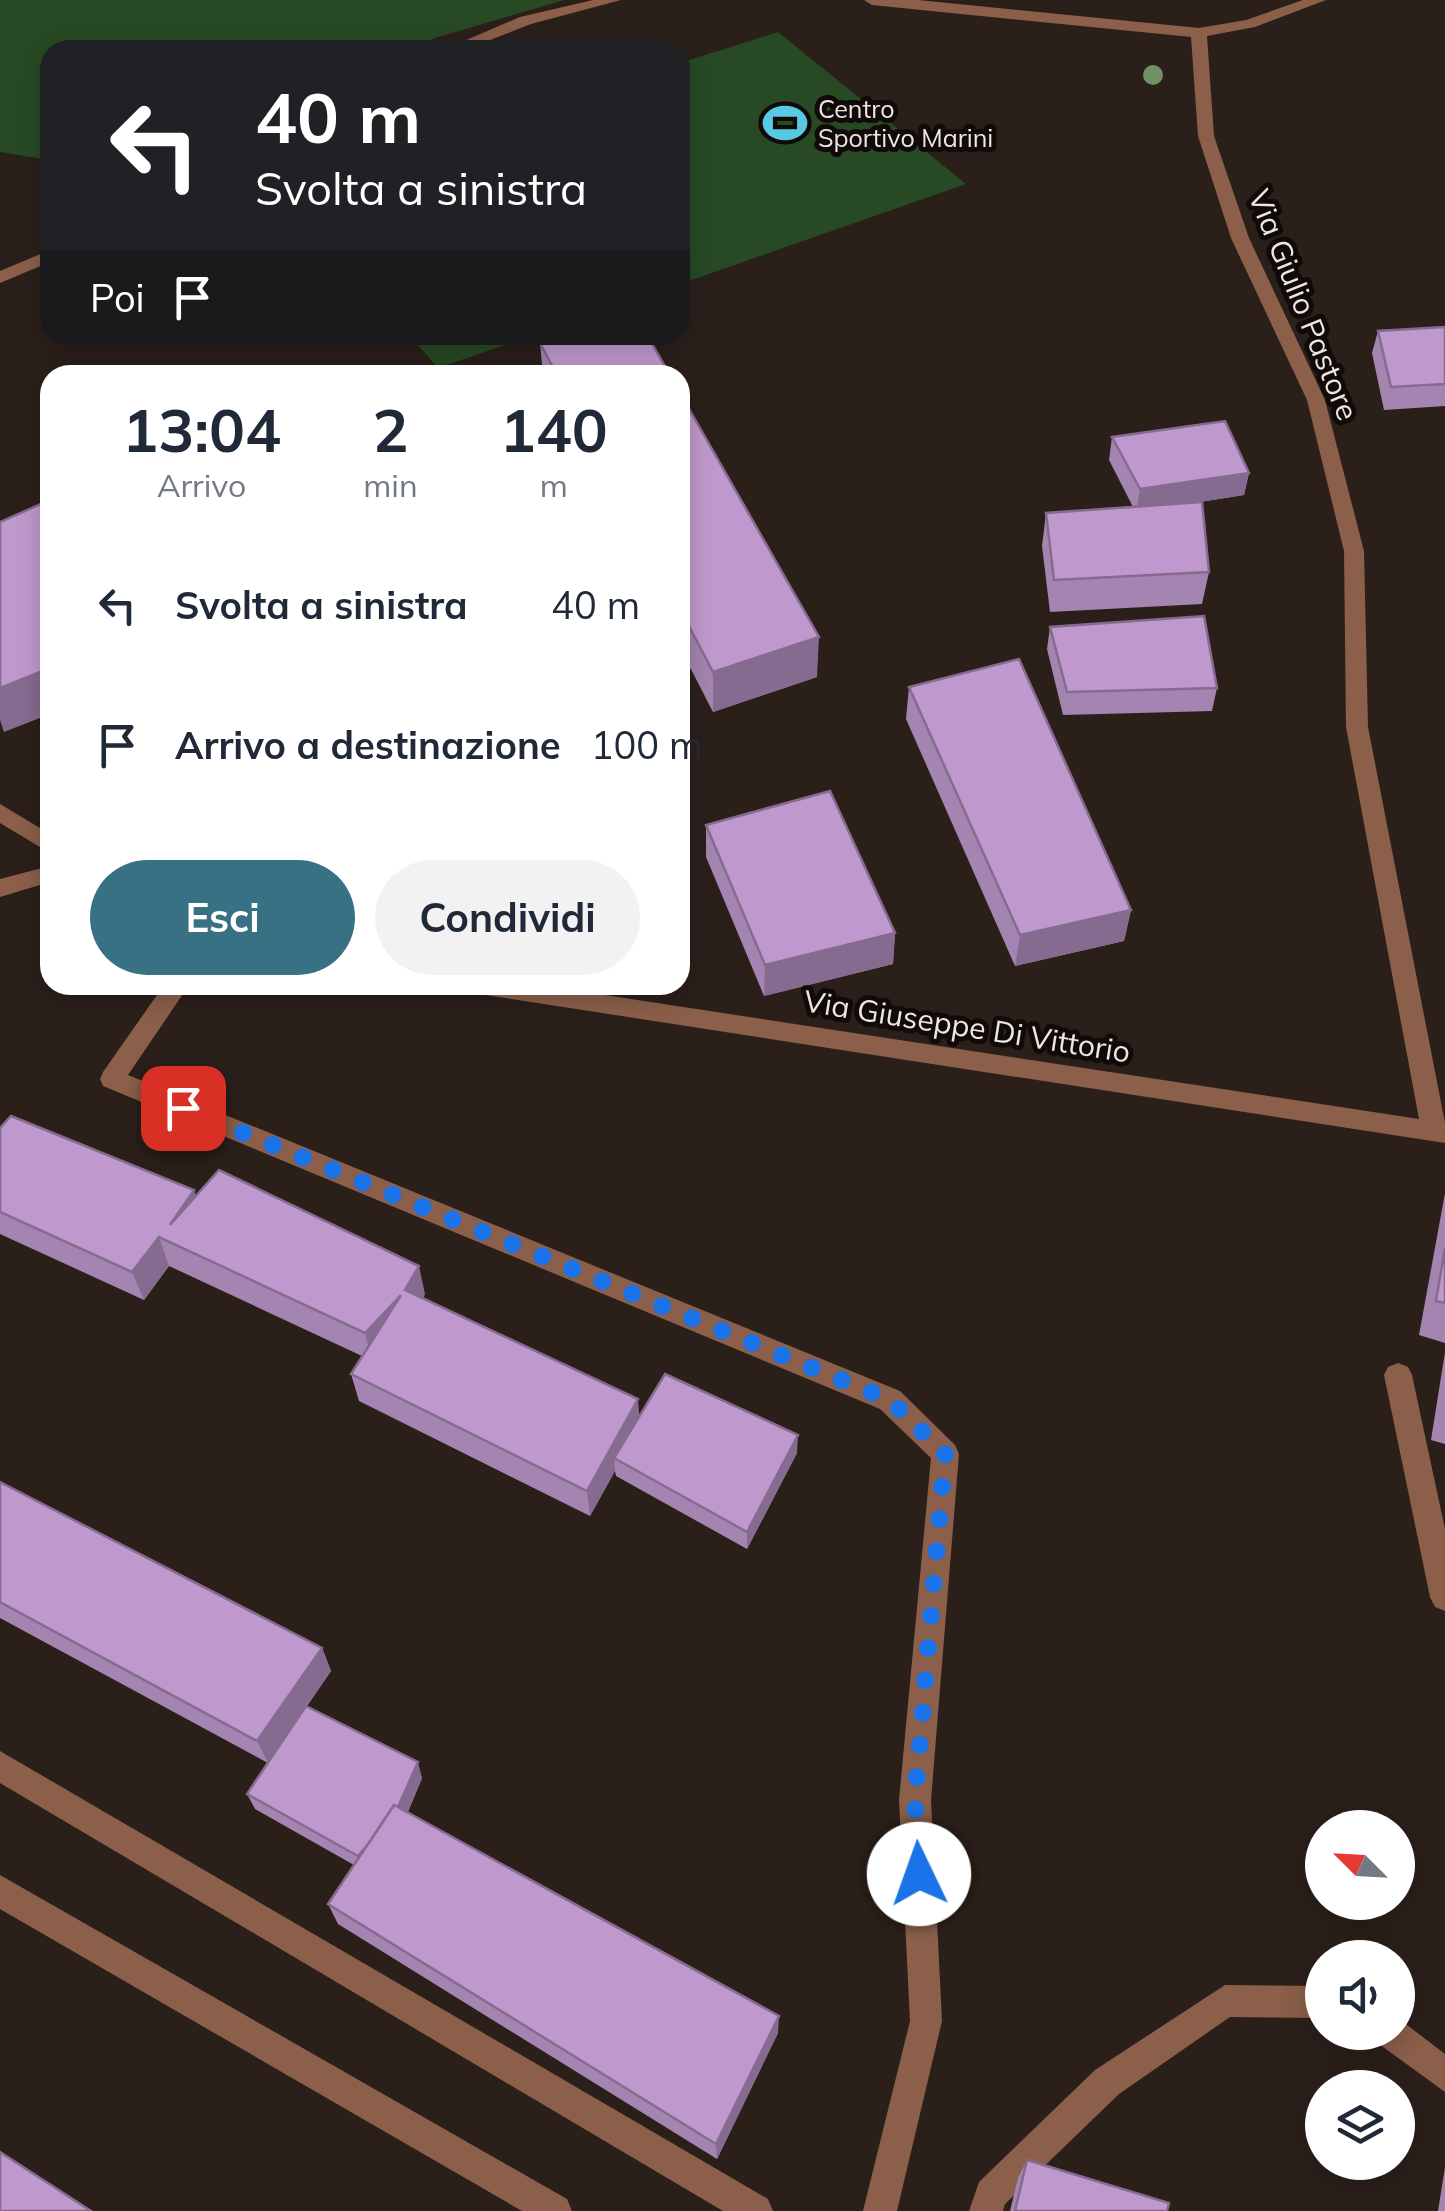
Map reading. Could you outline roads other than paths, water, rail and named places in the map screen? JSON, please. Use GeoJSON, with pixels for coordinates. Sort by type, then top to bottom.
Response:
{"type":"FeatureCollection","features":[{"type":"Feature","properties":{"kind":"street"},"geometry":{"type":"LineString","coordinates":[[476,40],[526,20],[613,0]]}},
{"type":"Feature","properties":{"kind":"street"},"geometry":{"type":"LineString","coordinates":[[872,0],[1198,32],[1249,24],[1318,0]]}},
{"type":"Feature","properties":{"kind":"street","name":"Via Giulio Pastore"},"geometry":{"type":"LineString","coordinates":[[1198,32],[1206,136],[1240,238],[1316,400],[1354,551],[1357,727],[1440,1132]]}},
{"type":"Feature","properties":{"kind":"street"},"geometry":{"type":"LineString","coordinates":[[0,278],[40,260]]}},
{"type":"Feature","properties":{"kind":"street"},"geometry":{"type":"LineString","coordinates":[[3,823],[40,840]]}},
{"type":"Feature","properties":{"kind":"street"},"geometry":{"type":"LineString","coordinates":[[0,888],[40,877]]}},
{"type":"Feature","properties":{"kind":"street"},"geometry":{"type":"LineString","coordinates":[[170,995],[112,1079],[890,1400],[945,1454],[915,1800],[926,2021],[880,2211]]}},
{"type":"Feature","properties":{"kind":"street","name":"Via Giuseppe Di Vittorio"},"geometry":{"type":"LineString","coordinates":[[544,995],[1440,1132]]}},
{"type":"Feature","properties":{"kind":"street"},"geometry":{"type":"LineString","coordinates":[[1398,1375],[1445,1597]]}},
{"type":"Feature","properties":{"kind":"street"},"geometry":{"type":"LineString","coordinates":[[0,1766],[756,2211]]}},
{"type":"Feature","properties":{"kind":"street"},"geometry":{"type":"LineString","coordinates":[[0,1891],[555,2211]]}},
{"type":"Feature","properties":{"kind":"street"},"geometry":{"type":"LineString","coordinates":[[986,2211],[992,2194],[1107,2082],[1225,2001],[1305,2002]]}},
{"type":"Feature","properties":{"kind":"street"},"geometry":{"type":"LineString","coordinates":[[1415,2050],[1445,2074]]}},
{"type":"Feature","properties":{"kind":"place","name":"Centro Sportivo Marini"},"geometry":{"type":"Point","coordinates":[785,123]}}]}
